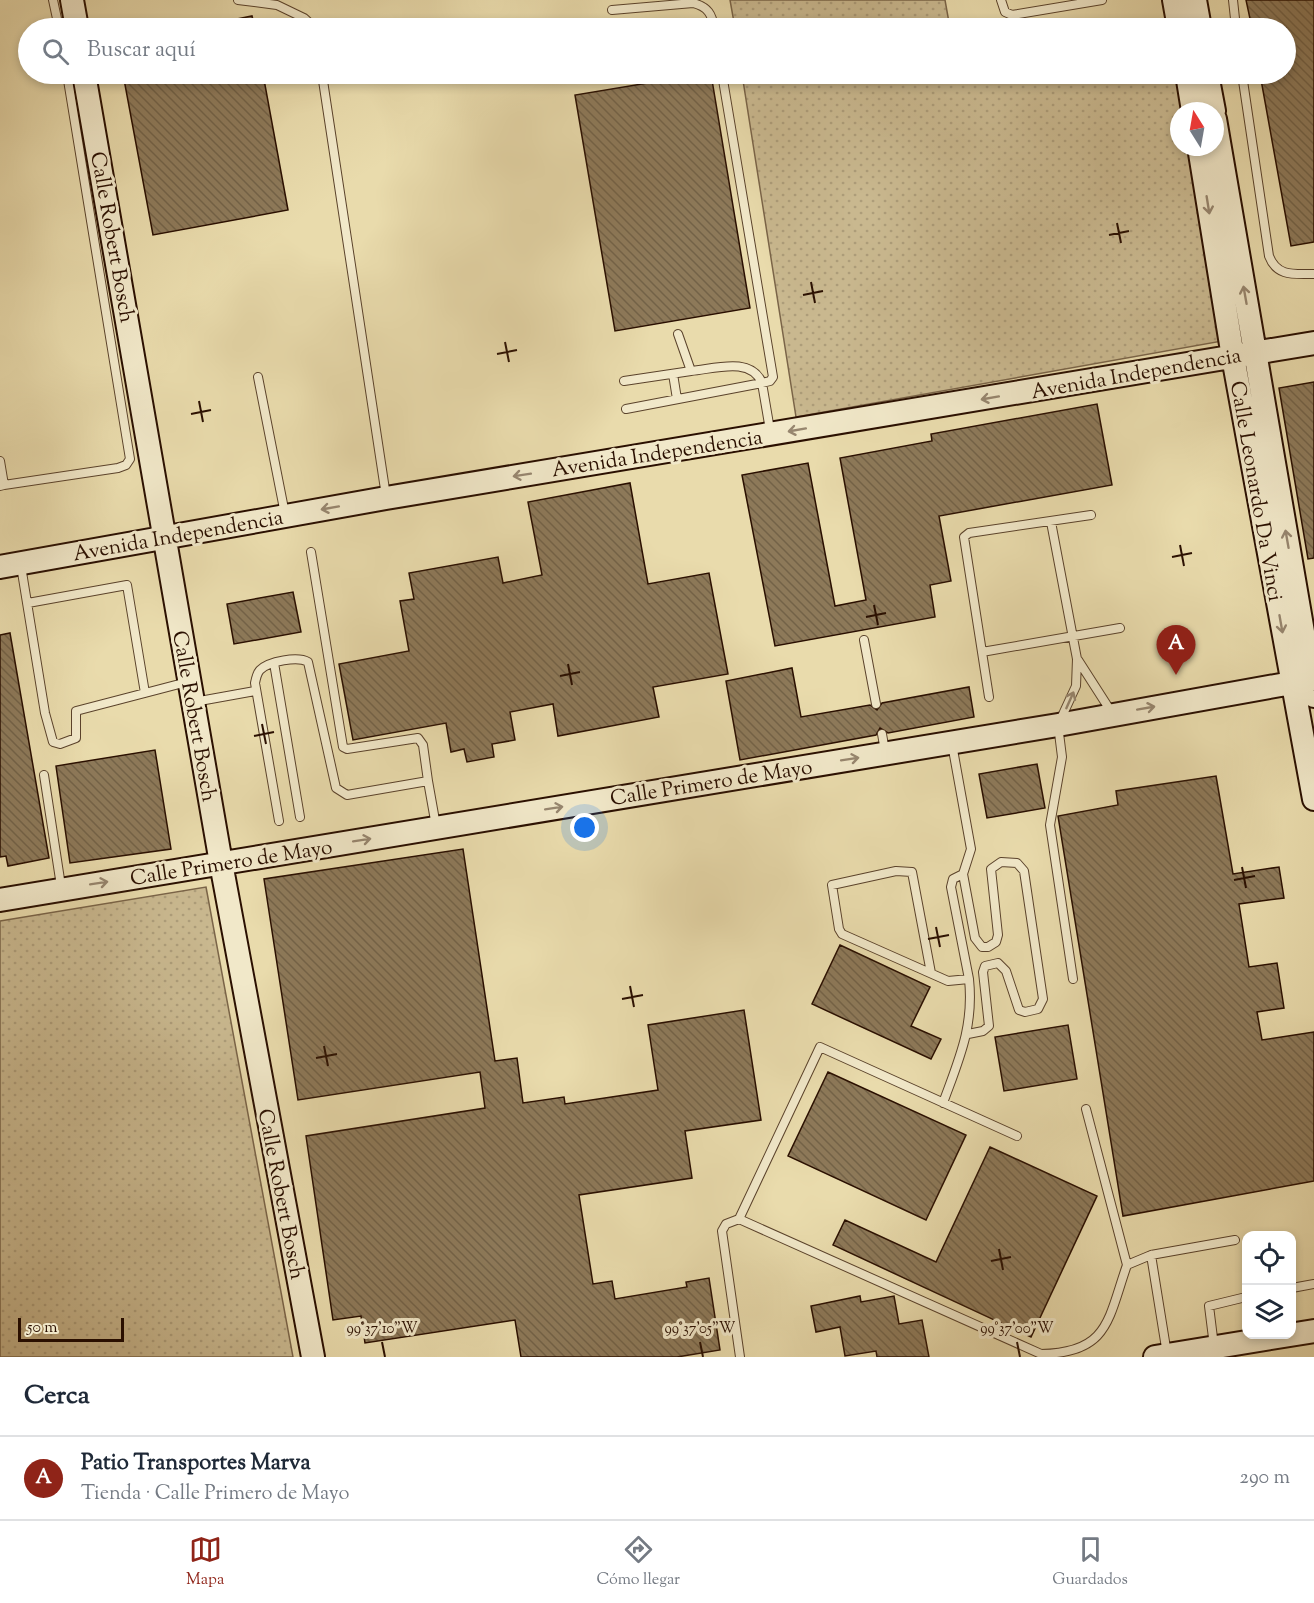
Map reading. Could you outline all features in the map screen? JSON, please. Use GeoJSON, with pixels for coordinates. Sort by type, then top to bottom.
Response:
{"type":"FeatureCollection","features":[{"type":"Feature","properties":{"kind":"main road"},"geometry":{"type":"LineString","coordinates":[[72,0],[75,18]]}},
{"type":"Feature","properties":{"kind":"main road"},"geometry":{"type":"LineString","coordinates":[[1174,0],[1177,18]]}},
{"type":"Feature","properties":{"kind":"main road"},"geometry":{"type":"LineString","coordinates":[[1195,0],[1198,18]]}},
{"type":"Feature","properties":{"kind":"main road","name":"Calle Robert Bosch"},"geometry":{"type":"LineString","coordinates":[[86,84],[221,863],[313,1357]]}},
{"type":"Feature","properties":{"kind":"main road"},"geometry":{"type":"LineString","coordinates":[[1189,84],[1192,102]]}},
{"type":"Feature","properties":{"kind":"main road"},"geometry":{"type":"LineString","coordinates":[[1209,84],[1212,102]]}},
{"type":"Feature","properties":{"kind":"main road","name":"Calle Leonardo Da Vinci"},"geometry":{"type":"LineString","coordinates":[[1201,156],[1244,355],[1308,685],[1314,799]]}},
{"type":"Feature","properties":{"kind":"main road","name":"Calle Leonardo Da Vinci"},"geometry":{"type":"LineString","coordinates":[[1220,156],[1244,355]]}},
{"type":"Feature","properties":{"kind":"main road","name":"Avenida Independencia"},"geometry":{"type":"LineString","coordinates":[[10,565],[386,498],[1314,343]]}},
{"type":"Feature","properties":{"kind":"main road","name":"Calle Primero de Mayo"},"geometry":{"type":"LineString","coordinates":[[0,900],[436,828],[884,744],[952,742],[1113,714],[1308,685]]}},
{"type":"Feature","properties":{"kind":"main road"},"geometry":{"type":"LineString","coordinates":[[1161,1356],[1314,1331]]}},
{"type":"Feature","properties":{"kind":"lane"},"geometry":{"type":"LineString","coordinates":[[53,0],[56,18]]}},
{"type":"Feature","properties":{"kind":"lane"},"geometry":{"type":"LineString","coordinates":[[238,0],[277,5],[304,18]]}},
{"type":"Feature","properties":{"kind":"lane"},"geometry":{"type":"LineString","coordinates":[[1001,0],[1005,12],[1012,15],[1102,0]]}},
{"type":"Feature","properties":{"kind":"lane"},"geometry":{"type":"LineString","coordinates":[[1233,0],[1235,18]]}},
{"type":"Feature","properties":{"kind":"lane"},"geometry":{"type":"LineString","coordinates":[[612,10],[693,3],[704,6],[712,18]]}},
{"type":"Feature","properties":{"kind":"lane"},"geometry":{"type":"LineString","coordinates":[[0,461],[2,485],[118,468],[126,465],[130,459],[69,84]]}},
{"type":"Feature","properties":{"kind":"lane"},"geometry":{"type":"LineString","coordinates":[[324,84],[386,498]]}},
{"type":"Feature","properties":{"kind":"lane"},"geometry":{"type":"LineString","coordinates":[[626,408],[762,383],[774,377],[724,84]]}},
{"type":"Feature","properties":{"kind":"lane"},"geometry":{"type":"LineString","coordinates":[[1243,84],[1269,256],[1276,268],[1287,274],[1314,274]]}},
{"type":"Feature","properties":{"kind":"lane"},"geometry":{"type":"LineString","coordinates":[[678,334],[691,371]]}},
{"type":"Feature","properties":{"kind":"lane"},"geometry":{"type":"LineString","coordinates":[[624,381],[744,366],[756,371],[762,383],[771,435]]}},
{"type":"Feature","properties":{"kind":"lane"},"geometry":{"type":"LineString","coordinates":[[673,374],[677,399]]}},
{"type":"Feature","properties":{"kind":"lane"},"geometry":{"type":"LineString","coordinates":[[258,377],[285,516]]}},
{"type":"Feature","properties":{"kind":"lane"},"geometry":{"type":"LineString","coordinates":[[989,697],[964,537],[969,533],[1091,515]]}},
{"type":"Feature","properties":{"kind":"lane"},"geometry":{"type":"LineString","coordinates":[[1051,522],[1077,659],[1076,686],[1058,725],[1062,757],[1050,825],[1073,979]]}},
{"type":"Feature","properties":{"kind":"lane"},"geometry":{"type":"LineString","coordinates":[[311,552],[343,747],[418,738],[423,746],[436,828]]}},
{"type":"Feature","properties":{"kind":"lane"},"geometry":{"type":"LineString","coordinates":[[10,565],[28,603],[45,713],[52,742],[60,744],[76,738],[76,711],[145,693],[255,692]]}},
{"type":"Feature","properties":{"kind":"lane"},"geometry":{"type":"LineString","coordinates":[[28,603],[127,585],[145,693]]}},
{"type":"Feature","properties":{"kind":"lane"},"geometry":{"type":"LineString","coordinates":[[982,652],[1120,628]]}},
{"type":"Feature","properties":{"kind":"lane"},"geometry":{"type":"LineString","coordinates":[[864,640],[876,704]]}},
{"type":"Feature","properties":{"kind":"lane"},"geometry":{"type":"LineString","coordinates":[[279,821],[255,692],[256,675],[260,670],[274,663],[301,659],[308,662],[334,782],[342,793],[349,795],[428,781]]}},
{"type":"Feature","properties":{"kind":"lane"},"geometry":{"type":"LineString","coordinates":[[1077,659],[1113,714]]}},
{"type":"Feature","properties":{"kind":"lane"},"geometry":{"type":"LineString","coordinates":[[274,663],[300,817]]}},
{"type":"Feature","properties":{"kind":"lane"},"geometry":{"type":"LineString","coordinates":[[952,742],[970,842],[963,874],[975,938],[982,947],[988,948],[996,942],[998,935],[991,868],[1001,862],[1011,861],[1024,871],[1043,988],[1043,999],[1038,1009],[1021,1011],[1017,1008],[1011,982],[1002,965],[995,963],[985,966],[983,972],[989,1026],[983,1031],[968,1034]]}},
{"type":"Feature","properties":{"kind":"lane"},"geometry":{"type":"LineString","coordinates":[[44,775],[62,890]]}},
{"type":"Feature","properties":{"kind":"lane"},"geometry":{"type":"LineString","coordinates":[[931,973],[912,872],[896,872],[832,885],[840,932],[931,973],[952,982],[969,979]]}},
{"type":"Feature","properties":{"kind":"lane"},"geometry":{"type":"LineString","coordinates":[[943,1103],[968,1034],[971,1007],[969,979],[951,887],[953,879],[963,874]]}},
{"type":"Feature","properties":{"kind":"lane"},"geometry":{"type":"LineString","coordinates":[[740,1357],[722,1237],[726,1224],[739,1219],[819,1047],[1017,1136]]}},
{"type":"Feature","properties":{"kind":"lane"},"geometry":{"type":"LineString","coordinates":[[739,1219],[1041,1354],[1077,1348],[1090,1343],[1101,1334],[1126,1265],[1086,1109]]}},
{"type":"Feature","properties":{"kind":"lane"},"geometry":{"type":"LineString","coordinates":[[1126,1265],[1151,1256],[1235,1240]]}},
{"type":"Feature","properties":{"kind":"lane"},"geometry":{"type":"LineString","coordinates":[[1151,1256],[1161,1356]]}},
{"type":"Feature","properties":{"kind":"lane"},"geometry":{"type":"LineString","coordinates":[[1296,1287],[1314,1284]]}},
{"type":"Feature","properties":{"kind":"lane"},"geometry":{"type":"LineString","coordinates":[[1214,1347],[1209,1306],[1242,1298]]}},
{"type":"Feature","properties":{"kind":"shaded area"},"geometry":{"type":"Polygon","coordinates":[[[730,0],[945,0],[948,18],[733,18],[730,0]]]}},
{"type":"Feature","properties":{"kind":"shaded area"},"geometry":{"type":"Polygon","coordinates":[[[744,84],[1188,84],[1191,102],[1170,102],[1170,156],[1198,156],[1228,340],[796,417],[744,84]]]}},
{"type":"Feature","properties":{"kind":"shaded area"},"geometry":{"type":"Polygon","coordinates":[[[206,887],[293,1357],[0,1357],[0,921],[206,887]]]}},
{"type":"Feature","properties":{"kind":"building"},"geometry":{"type":"Polygon","coordinates":[[[1246,0],[1314,0],[1314,242],[1291,246],[1262,84],[1296,84],[1296,18],[1250,18],[1246,0]]]}},
{"type":"Feature","properties":{"kind":"building"},"geometry":{"type":"Polygon","coordinates":[[[125,84],[265,84],[288,210],[153,235],[125,84]]]}},
{"type":"Feature","properties":{"kind":"building"},"geometry":{"type":"Polygon","coordinates":[[[642,84],[713,84],[750,308],[615,331],[575,95],[642,84]]]}},
{"type":"Feature","properties":{"kind":"building"},"geometry":{"type":"Polygon","coordinates":[[[1314,382],[1314,558],[1308,559],[1279,388],[1314,382]]]}},
{"type":"Feature","properties":{"kind":"building"},"geometry":{"type":"Polygon","coordinates":[[[1097,404],[1112,485],[939,516],[951,581],[930,585],[935,617],[775,646],[742,475],[808,463],[835,606],[866,600],[840,458],[932,441],[931,434],[1097,404]]]}},
{"type":"Feature","properties":{"kind":"building"},"geometry":{"type":"Polygon","coordinates":[[[630,483],[648,584],[709,573],[728,674],[653,687],[659,717],[558,736],[553,704],[510,712],[515,740],[492,744],[494,757],[467,762],[464,749],[451,752],[446,723],[353,740],[339,664],[409,651],[400,601],[414,599],[409,573],[498,557],[503,583],[542,575],[528,502],[630,483]]]}},
{"type":"Feature","properties":{"kind":"building"},"geometry":{"type":"Polygon","coordinates":[[[293,592],[301,632],[234,644],[227,604],[293,592]]]}},
{"type":"Feature","properties":{"kind":"building"},"geometry":{"type":"Polygon","coordinates":[[[10,633],[49,858],[8,866],[6,856],[0,857],[0,635],[10,633]]]}},
{"type":"Feature","properties":{"kind":"building"},"geometry":{"type":"Polygon","coordinates":[[[792,668],[801,717],[870,705],[877,710],[882,703],[969,687],[974,717],[888,733],[880,728],[876,735],[740,760],[726,681],[792,668]]]}},
{"type":"Feature","properties":{"kind":"building"},"geometry":{"type":"Polygon","coordinates":[[[155,750],[171,849],[70,863],[56,766],[155,750]]]}},
{"type":"Feature","properties":{"kind":"building"},"geometry":{"type":"Polygon","coordinates":[[[1037,764],[1045,808],[987,818],[979,774],[1037,764]]]}},
{"type":"Feature","properties":{"kind":"building"},"geometry":{"type":"Polygon","coordinates":[[[1216,776],[1233,874],[1279,867],[1284,898],[1239,904],[1249,967],[1277,963],[1284,1008],[1257,1012],[1262,1040],[1314,1032],[1314,1181],[1123,1216],[1058,816],[1118,805],[1116,791],[1216,776]]]}},
{"type":"Feature","properties":{"kind":"building"},"geometry":{"type":"Polygon","coordinates":[[[463,849],[495,1061],[517,1058],[523,1103],[564,1097],[565,1104],[658,1090],[648,1025],[744,1010],[761,1120],[685,1131],[692,1178],[579,1195],[593,1284],[612,1281],[615,1299],[687,1287],[686,1282],[709,1278],[720,1350],[677,1357],[521,1357],[515,1320],[365,1343],[361,1316],[333,1320],[306,1136],[485,1108],[480,1072],[298,1100],[264,879],[463,849]]]}},
{"type":"Feature","properties":{"kind":"building"},"geometry":{"type":"Polygon","coordinates":[[[840,945],[930,987],[911,1026],[941,1039],[931,1059],[812,1004],[840,945]]]}},
{"type":"Feature","properties":{"kind":"building"},"geometry":{"type":"Polygon","coordinates":[[[1068,1025],[1077,1079],[1004,1091],[995,1037],[1068,1025]]]}},
{"type":"Feature","properties":{"kind":"building"},"geometry":{"type":"Polygon","coordinates":[[[828,1072],[966,1135],[926,1220],[788,1156],[828,1072]]]}},
{"type":"Feature","properties":{"kind":"building"},"geometry":{"type":"Polygon","coordinates":[[[990,1147],[1097,1196],[1031,1337],[833,1245],[845,1220],[936,1262],[990,1147]]]}},
{"type":"Feature","properties":{"kind":"building"},"geometry":{"type":"Polygon","coordinates":[[[860,1296],[861,1302],[894,1296],[899,1324],[922,1320],[929,1357],[877,1357],[876,1351],[845,1356],[840,1327],[816,1332],[811,1306],[860,1296]]]}},
{"type":"Feature","properties":{"kind":"place","name":"Patio Transportes Marva"},"geometry":{"type":"Point","coordinates":[1176,675]}}]}
